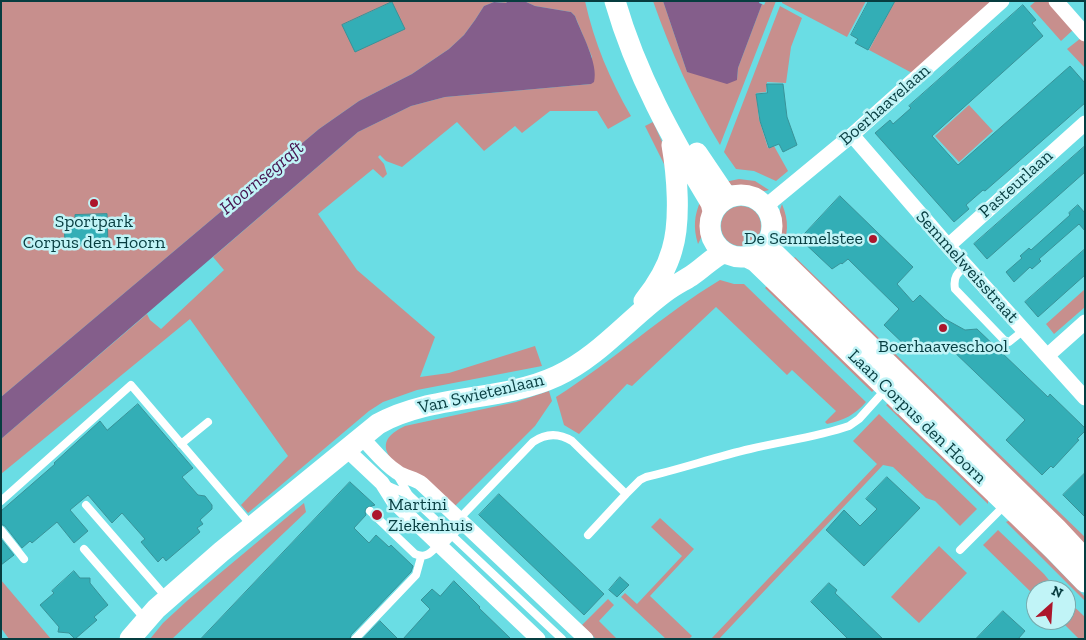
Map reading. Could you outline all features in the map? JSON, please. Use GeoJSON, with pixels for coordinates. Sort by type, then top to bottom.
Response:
{"type":"FeatureCollection","features":[{"type":"Feature","properties":{"kind":"main road"},"geometry":{"type":"LineString","coordinates":[[615,1],[622,27],[648,91],[670,135],[711,203],[713,211],[710,226],[718,244],[735,256],[747,257],[758,252],[767,244],[773,224],[766,206],[757,198],[741,194],[730,196],[720,202],[713,211]]}},
{"type":"Feature","properties":{"kind":"main road"},"geometry":{"type":"LineString","coordinates":[[630,1],[648,57],[671,108],[695,152],[724,193],[730,196]]}},
{"type":"Feature","properties":{"kind":"main road"},"geometry":{"type":"LineString","coordinates":[[622,330],[659,279],[673,248],[676,171],[670,135]]}},
{"type":"Feature","properties":{"kind":"main road","name":"Van Swietenlaan"},"geometry":{"type":"LineString","coordinates":[[130,639],[145,619],[168,598],[378,424],[406,412],[494,395],[538,384],[559,375],[579,363],[622,330],[668,290],[682,268],[708,244],[718,244]]}},
{"type":"Feature","properties":{"kind":"main road","name":"Laan Corpus den Hoorn"},"geometry":{"type":"LineString","coordinates":[[767,244],[770,250],[1056,528],[1085,559]]}},
{"type":"Feature","properties":{"kind":"main road","name":"Laan Corpus den Hoorn"},"geometry":{"type":"LineString","coordinates":[[747,257],[755,261],[1006,503],[1085,582]]}},
{"type":"Feature","properties":{"kind":"street","name":"Boerhaavelaan"},"geometry":{"type":"LineString","coordinates":[[766,206],[852,135],[1002,1]]}},
{"type":"Feature","properties":{"kind":"street"},"geometry":{"type":"LineString","coordinates":[[1056,1],[1085,34]]}},
{"type":"Feature","properties":{"kind":"street","name":"Pasteurlaan"},"geometry":{"type":"LineString","coordinates":[[948,246],[1085,123]]}},
{"type":"Feature","properties":{"kind":"street","name":"Semmelweisstraat"},"geometry":{"type":"LineString","coordinates":[[852,135],[948,246],[1085,398]]}},
{"type":"Feature","properties":{"kind":"street"},"geometry":{"type":"LineString","coordinates":[[1047,356],[1085,322]]}},
{"type":"Feature","properties":{"kind":"street"},"geometry":{"type":"LineString","coordinates":[[355,444],[395,471],[417,481],[586,639]]}},
{"type":"Feature","properties":{"kind":"street"},"geometry":{"type":"LineString","coordinates":[[355,444],[394,502],[538,639]]}},
{"type":"Feature","properties":{"kind":"street"},"geometry":{"type":"LineString","coordinates":[[439,544],[460,520]]}},
{"type":"Feature","properties":{"kind":"lane"},"geometry":{"type":"LineString","coordinates":[[966,266],[956,274],[954,289],[1004,340],[1009,342],[1024,330]]}},
{"type":"Feature","properties":{"kind":"lane"},"geometry":{"type":"LineString","coordinates":[[1,501],[131,386],[252,527]]}},
{"type":"Feature","properties":{"kind":"lane"},"geometry":{"type":"LineString","coordinates":[[588,535],[640,480],[646,477],[750,449],[848,426],[859,418],[887,388]]}},
{"type":"Feature","properties":{"kind":"lane"},"geometry":{"type":"LineString","coordinates":[[181,444],[208,422]]}},
{"type":"Feature","properties":{"kind":"lane"},"geometry":{"type":"LineString","coordinates":[[460,520],[533,442],[540,437],[548,435],[565,437],[572,442],[626,494]]}},
{"type":"Feature","properties":{"kind":"lane"},"geometry":{"type":"LineString","coordinates":[[395,471],[409,495],[562,639]]}},
{"type":"Feature","properties":{"kind":"lane"},"geometry":{"type":"LineString","coordinates":[[382,483],[409,495]]}},
{"type":"Feature","properties":{"kind":"lane"},"geometry":{"type":"LineString","coordinates":[[960,550],[1006,503]]}},
{"type":"Feature","properties":{"kind":"lane"},"geometry":{"type":"LineString","coordinates":[[86,505],[168,598]]}},
{"type":"Feature","properties":{"kind":"lane"},"geometry":{"type":"LineString","coordinates":[[370,511],[415,554],[421,557],[426,556],[439,544]]}},
{"type":"Feature","properties":{"kind":"lane"},"geometry":{"type":"LineString","coordinates":[[1,530],[24,559]]}},
{"type":"Feature","properties":{"kind":"lane"},"geometry":{"type":"LineString","coordinates":[[84,549],[145,619]]}},
{"type":"Feature","properties":{"kind":"lane"},"geometry":{"type":"LineString","coordinates":[[355,639],[416,574],[421,557]]}},
{"type":"Feature","properties":{"kind":"shaded area","name":"Sportpark Corpus den Hoorn"},"geometry":{"type":"Polygon","coordinates":[[[1,1],[508,1],[506,3],[494,2],[484,6],[464,35],[449,49],[412,74],[359,101],[319,129],[1,397],[1,1]]]}},
{"type":"Feature","properties":{"kind":"shaded area"},"geometry":{"type":"Polygon","coordinates":[[[524,1],[585,1],[593,31],[604,60],[616,89],[631,116],[608,129],[597,111],[550,111],[522,133],[515,126],[484,151],[457,122],[402,167],[386,161],[380,155],[378,157],[384,164],[387,174],[383,178],[373,169],[318,214],[357,270],[435,337],[420,377],[449,373],[535,346],[542,366],[417,390],[383,402],[369,411],[248,513],[241,505],[288,456],[190,319],[1,474],[1,439],[147,314],[150,320],[161,329],[224,270],[213,257],[358,132],[411,106],[445,97],[591,84],[592,57],[575,16],[571,12],[535,6],[524,1]]]}},
{"type":"Feature","properties":{"kind":"shaded area"},"geometry":{"type":"Polygon","coordinates":[[[653,1],[663,1],[687,72],[737,80],[738,68],[762,4],[764,5],[766,1],[776,1],[720,145],[683,75],[653,1]]]}},
{"type":"Feature","properties":{"kind":"shaded area"},"geometry":{"type":"Polygon","coordinates":[[[782,1],[866,1],[847,37],[782,3],[782,1]]]}},
{"type":"Feature","properties":{"kind":"shaded area"},"geometry":{"type":"Polygon","coordinates":[[[895,1],[992,1],[914,74],[869,50],[895,1]]]}},
{"type":"Feature","properties":{"kind":"shaded area"},"geometry":{"type":"Polygon","coordinates":[[[1036,1],[1048,1],[1074,29],[1061,41],[1030,6],[1036,1]]]}},
{"type":"Feature","properties":{"kind":"shaded area"},"geometry":{"type":"Polygon","coordinates":[[[780,6],[802,18],[791,47],[786,83],[767,82],[766,92],[756,93],[759,119],[768,148],[774,146],[788,171],[776,181],[754,171],[736,169],[724,152],[780,6]]]}},
{"type":"Feature","properties":{"kind":"shaded area"},"geometry":{"type":"Polygon","coordinates":[[[1081,38],[1085,42],[1085,68],[1067,49],[1081,38]]]}},
{"type":"Feature","properties":{"kind":"shaded area"},"geometry":{"type":"Polygon","coordinates":[[[969,105],[993,131],[959,162],[935,136],[969,105]]]}},
{"type":"Feature","properties":{"kind":"shaded area"},"geometry":{"type":"Polygon","coordinates":[[[653,122],[668,155],[667,175],[664,164],[645,126],[653,122]]]}},
{"type":"Feature","properties":{"kind":"shaded area"},"geometry":{"type":"Polygon","coordinates":[[[739,179],[755,181],[769,190],[747,190],[725,182],[739,179]]]}},
{"type":"Feature","properties":{"kind":"shaded area"},"geometry":{"type":"Polygon","coordinates":[[[701,200],[704,223],[701,239],[698,244],[695,222],[701,200]]]}},
{"type":"Feature","properties":{"kind":"shaded area"},"geometry":{"type":"Polygon","coordinates":[[[782,204],[787,228],[780,251],[777,228],[782,204]]]}},
{"type":"Feature","properties":{"kind":"shaded area"},"geometry":{"type":"Polygon","coordinates":[[[737,206],[745,206],[752,209],[758,215],[761,226],[758,237],[752,243],[745,246],[737,246],[730,243],[724,237],[721,230],[721,222],[724,215],[730,209],[737,206]]]}},
{"type":"Feature","properties":{"kind":"shaded area"},"geometry":{"type":"Polygon","coordinates":[[[795,257],[1085,537],[1085,554],[790,263],[795,257]]]}},
{"type":"Feature","properties":{"kind":"shaded area"},"geometry":{"type":"Polygon","coordinates":[[[720,280],[734,284],[744,284],[866,402],[849,416],[827,424],[825,422],[836,411],[792,370],[787,375],[716,307],[632,386],[627,384],[579,434],[564,425],[556,397],[678,308],[720,280]]]}},
{"type":"Feature","properties":{"kind":"shaded area"},"geometry":{"type":"Polygon","coordinates":[[[770,283],[875,389],[872,392],[765,288],[770,283]]]}},
{"type":"Feature","properties":{"kind":"shaded area"},"geometry":{"type":"Polygon","coordinates":[[[1085,289],[1085,307],[1054,334],[1046,324],[1085,289]]]}},
{"type":"Feature","properties":{"kind":"shaded area"},"geometry":{"type":"Polygon","coordinates":[[[549,391],[552,401],[535,426],[455,506],[407,473],[390,458],[387,452],[386,443],[390,436],[405,426],[516,402],[549,391]]]}},
{"type":"Feature","properties":{"kind":"shaded area"},"geometry":{"type":"Polygon","coordinates":[[[889,403],[988,500],[988,504],[886,405],[889,403]]]}},
{"type":"Feature","properties":{"kind":"shaded area"},"geometry":{"type":"Polygon","coordinates":[[[879,414],[977,509],[960,526],[935,501],[926,498],[893,467],[883,465],[719,639],[711,639],[877,464],[853,441],[879,414]]]}},
{"type":"Feature","properties":{"kind":"shaded area"},"geometry":{"type":"Polygon","coordinates":[[[304,503],[306,512],[172,639],[150,639],[163,623],[188,600],[304,503]]]}},
{"type":"Feature","properties":{"kind":"shaded area"},"geometry":{"type":"Polygon","coordinates":[[[660,518],[694,549],[650,596],[692,636],[689,639],[666,639],[621,597],[625,593],[637,604],[682,556],[651,527],[660,518]]]}},
{"type":"Feature","properties":{"kind":"shaded area"},"geometry":{"type":"Polygon","coordinates":[[[1010,520],[1068,580],[1064,580],[1006,522],[1010,520]]]}},
{"type":"Feature","properties":{"kind":"shaded area"},"geometry":{"type":"Polygon","coordinates":[[[998,530],[1049,580],[1026,580],[1026,587],[983,545],[998,530]]]}},
{"type":"Feature","properties":{"kind":"shaded area"},"geometry":{"type":"Polygon","coordinates":[[[939,546],[967,573],[919,623],[891,597],[939,546]]]}},
{"type":"Feature","properties":{"kind":"shaded area"},"geometry":{"type":"Polygon","coordinates":[[[1,580],[51,639],[9,639],[1,628],[1,580]]]}},
{"type":"Feature","properties":{"kind":"shaded area"},"geometry":{"type":"Polygon","coordinates":[[[1076,588],[1085,597],[1085,601],[1076,592],[1076,588]]]}},
{"type":"Feature","properties":{"kind":"shaded area"},"geometry":{"type":"Polygon","coordinates":[[[608,599],[614,605],[599,621],[617,639],[596,639],[582,625],[608,599]]]}},
{"type":"Feature","properties":{"kind":"shaded area"},"geometry":{"type":"Polygon","coordinates":[[[1076,608],[1085,617],[1085,639],[1079,639],[1070,630],[1076,630],[1076,608]]]}},
{"type":"Feature","properties":{"kind":"water","name":"Hoornsegraft"},"geometry":{"type":"Polygon","coordinates":[[[508,1],[524,1],[535,6],[571,12],[575,16],[592,58],[595,75],[594,82],[591,84],[445,97],[411,106],[358,132],[1,439],[1,397],[319,129],[359,101],[412,74],[449,49],[464,35],[484,6],[494,2],[506,3],[508,1]]]}},
{"type":"Feature","properties":{"kind":"water"},"geometry":{"type":"Polygon","coordinates":[[[663,1],[760,1],[759,3],[762,4],[738,68],[737,80],[727,84],[687,72],[663,1]]]}},
{"type":"Feature","properties":{"kind":"building"},"geometry":{"type":"Polygon","coordinates":[[[869,1],[895,1],[868,50],[855,43],[858,39],[851,35],[869,1]]]}},
{"type":"Feature","properties":{"kind":"building"},"geometry":{"type":"Polygon","coordinates":[[[392,2],[405,29],[355,52],[342,25],[392,2]]]}},
{"type":"Feature","properties":{"kind":"building"},"geometry":{"type":"Polygon","coordinates":[[[1023,5],[1036,20],[1032,23],[1043,36],[932,136],[958,165],[1070,66],[1085,83],[1085,103],[985,191],[983,190],[966,205],[969,209],[954,222],[875,133],[890,120],[893,124],[911,108],[909,106],[1023,5]]]}},
{"type":"Feature","properties":{"kind":"building"},"geometry":{"type":"Polygon","coordinates":[[[767,84],[783,84],[787,117],[797,145],[783,152],[779,144],[769,148],[760,121],[756,94],[767,93],[767,84]]]}},
{"type":"Feature","properties":{"kind":"building"},"geometry":{"type":"Polygon","coordinates":[[[1085,146],[1085,172],[987,259],[974,244],[1085,146]]]}},
{"type":"Feature","properties":{"kind":"building"},"geometry":{"type":"Polygon","coordinates":[[[840,196],[913,267],[897,284],[913,302],[920,295],[945,319],[965,330],[977,329],[1048,397],[1050,394],[1085,428],[1085,431],[1077,439],[1079,440],[1053,468],[1051,466],[1042,475],[1006,440],[1025,420],[950,348],[911,351],[884,325],[899,309],[848,259],[832,269],[800,239],[840,196]]]}},
{"type":"Feature","properties":{"kind":"building"},"geometry":{"type":"Polygon","coordinates":[[[1078,205],[1085,213],[1085,231],[1079,224],[1039,259],[1041,261],[1032,269],[1030,267],[1014,282],[1006,272],[1022,258],[1020,256],[1029,248],[1031,250],[1070,215],[1069,213],[1078,205]]]}},
{"type":"Feature","properties":{"kind":"building"},"geometry":{"type":"Polygon","coordinates":[[[107,214],[108,245],[76,246],[76,244],[65,244],[64,220],[75,219],[75,215],[107,214]]]}},
{"type":"Feature","properties":{"kind":"building"},"geometry":{"type":"Polygon","coordinates":[[[1085,249],[1085,275],[1038,317],[1025,302],[1085,249]]]}},
{"type":"Feature","properties":{"kind":"building"},"geometry":{"type":"Polygon","coordinates":[[[138,404],[193,468],[182,477],[198,495],[205,496],[212,505],[212,509],[200,520],[203,524],[197,528],[200,532],[166,561],[163,557],[158,562],[141,542],[145,539],[122,513],[112,523],[88,495],[70,510],[88,531],[74,543],[57,522],[32,543],[30,541],[22,548],[5,526],[1,524],[1,511],[55,464],[100,421],[107,430],[138,404]]]}},
{"type":"Feature","properties":{"kind":"building"},"geometry":{"type":"Polygon","coordinates":[[[1085,473],[1085,517],[1063,495],[1085,473]]]}},
{"type":"Feature","properties":{"kind":"building"},"geometry":{"type":"Polygon","coordinates":[[[887,477],[920,508],[864,566],[826,530],[844,510],[860,526],[877,509],[866,499],[887,477]]]}},
{"type":"Feature","properties":{"kind":"building"},"geometry":{"type":"Polygon","coordinates":[[[350,482],[375,505],[366,508],[366,515],[354,528],[369,543],[376,535],[389,547],[391,545],[413,566],[411,572],[351,635],[350,639],[201,639],[350,482]]]}},
{"type":"Feature","properties":{"kind":"building"},"geometry":{"type":"Polygon","coordinates":[[[499,494],[604,594],[584,615],[479,515],[499,494]]]}},
{"type":"Feature","properties":{"kind":"building"},"geometry":{"type":"Polygon","coordinates":[[[1,539],[14,555],[1,565],[1,539]]]}},
{"type":"Feature","properties":{"kind":"building"},"geometry":{"type":"Polygon","coordinates":[[[74,571],[80,578],[90,578],[90,583],[108,605],[94,617],[97,620],[75,639],[69,633],[58,632],[59,627],[40,605],[74,571]]]}},
{"type":"Feature","properties":{"kind":"building"},"geometry":{"type":"Polygon","coordinates":[[[620,577],[629,585],[617,597],[609,590],[620,577]]]}},
{"type":"Feature","properties":{"kind":"building"},"geometry":{"type":"Polygon","coordinates":[[[454,581],[511,639],[403,639],[430,609],[421,600],[432,589],[440,596],[454,581]]]}},
{"type":"Feature","properties":{"kind":"building"},"geometry":{"type":"Polygon","coordinates":[[[829,583],[837,590],[835,593],[883,639],[848,639],[811,602],[829,583]]]}},
{"type":"Feature","properties":{"kind":"building"},"geometry":{"type":"Polygon","coordinates":[[[1003,611],[1025,631],[1018,639],[976,639],[1003,611]]]}},
{"type":"Feature","properties":{"kind":"building"},"geometry":{"type":"Polygon","coordinates":[[[380,621],[398,639],[363,639],[380,621]]]}},
{"type":"Feature","properties":{"kind":"place","name":"Sportpark Corpus den Hoorn"},"geometry":{"type":"Point","coordinates":[94,203]}},
{"type":"Feature","properties":{"kind":"place","name":"De Semmelstee"},"geometry":{"type":"Point","coordinates":[873,239]}},
{"type":"Feature","properties":{"kind":"place","name":"Boerhaaveschool"},"geometry":{"type":"Point","coordinates":[943,328]}},
{"type":"Feature","properties":{"kind":"place","name":"Martini Ziekenhuis"},"geometry":{"type":"Point","coordinates":[377,515]}}]}
